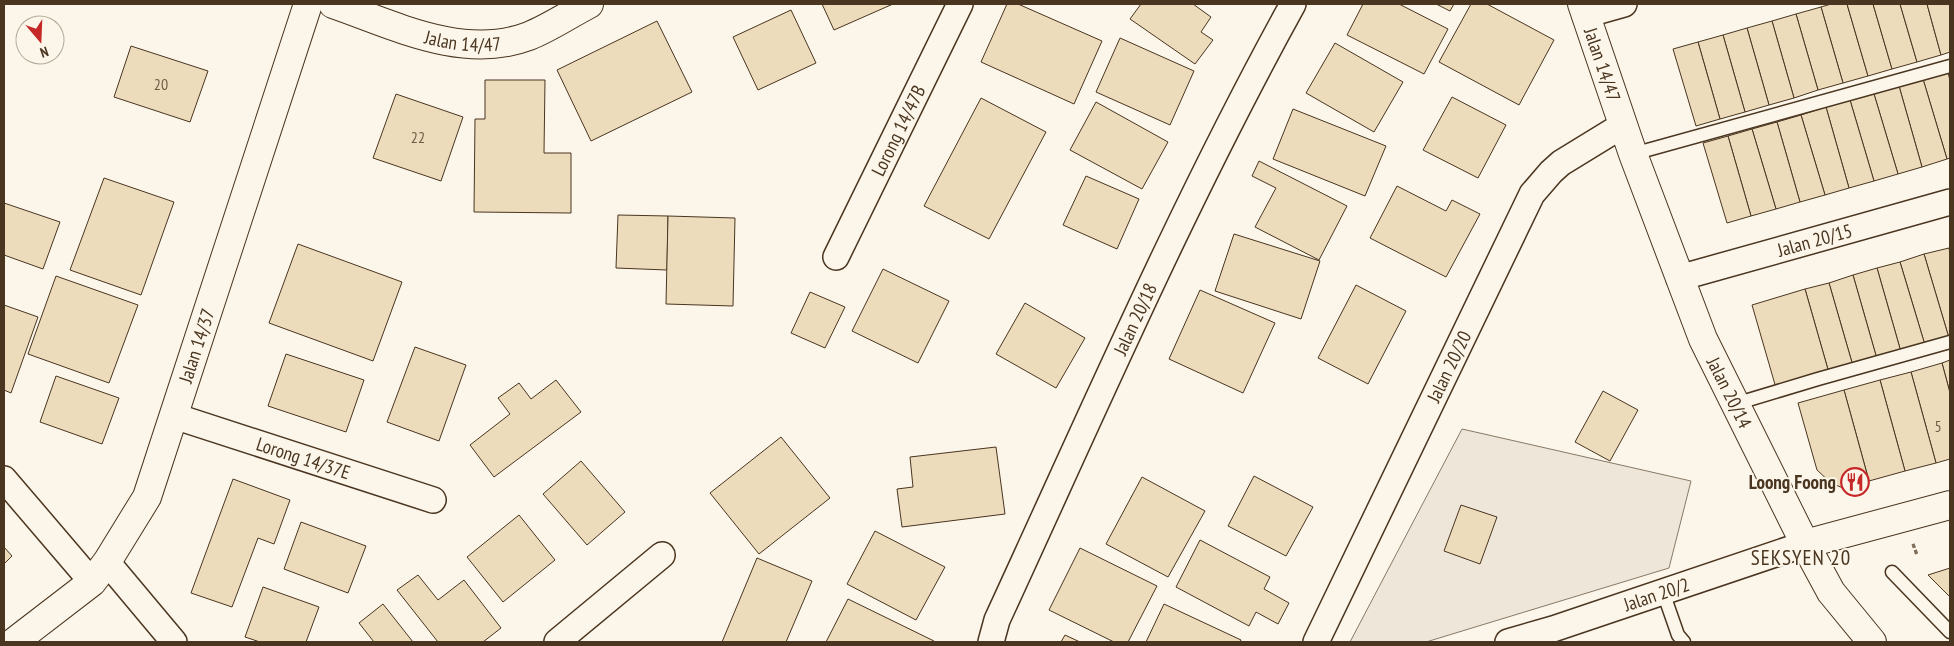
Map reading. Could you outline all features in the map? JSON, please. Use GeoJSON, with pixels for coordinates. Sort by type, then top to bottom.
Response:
{"type":"FeatureCollection","features":[{"type":"Feature","properties":{"kind":"street","name":"Jalan 14/37"},"geometry":{"type":"LineString","coordinates":[[14,642],[99,572],[147,497],[308,4]]}},
{"type":"Feature","properties":{"kind":"street","name":"Jalan 14/47"},"geometry":{"type":"LineString","coordinates":[[333,4],[440,41],[484,44],[506,42],[529,36],[589,4]]}},
{"type":"Feature","properties":{"kind":"street","name":"Lorong 14/47B"},"geometry":{"type":"LineString","coordinates":[[836,258],[960,4]]}},
{"type":"Feature","properties":{"kind":"street","name":"Jalan 20/18"},"geometry":{"type":"LineString","coordinates":[[991,642],[997,620],[1168,249],[1260,64],[1293,4]]}},
{"type":"Feature","properties":{"kind":"street"},"geometry":{"type":"LineString","coordinates":[[1584,9],[1624,4]]}},
{"type":"Feature","properties":{"kind":"street","name":"Jalan 14/47"},"geometry":{"type":"LineString","coordinates":[[1584,9],[1623,125]]}},
{"type":"Feature","properties":{"kind":"street","name":"Jalan 20/14"},"geometry":{"type":"LineString","coordinates":[[1623,125],[1703,339],[1805,544],[1831,592],[1872,642]]}},
{"type":"Feature","properties":{"kind":"street","name":"Jalan 20/20"},"geometry":{"type":"LineString","coordinates":[[1316,642],[1532,194],[1561,163],[1623,125]]}},
{"type":"Feature","properties":{"kind":"street","name":"Jalan 20/15"},"geometry":{"type":"LineString","coordinates":[[1679,278],[1950,202]]}},
{"type":"Feature","properties":{"kind":"street","name":"Lorong 14/37E"},"geometry":{"type":"LineString","coordinates":[[174,416],[432,500]]}},
{"type":"Feature","properties":{"kind":"street"},"geometry":{"type":"LineString","coordinates":[[4,479],[174,642]]}},
{"type":"Feature","properties":{"kind":"street"},"geometry":{"type":"LineString","coordinates":[[1805,544],[1950,505]]}},
{"type":"Feature","properties":{"kind":"street","name":"Jalan 20/2"},"geometry":{"type":"LineString","coordinates":[[1508,642],[1556,636],[1664,592],[1805,544]]}},
{"type":"Feature","properties":{"kind":"street"},"geometry":{"type":"LineString","coordinates":[[557,642],[662,555]]}},
{"type":"Feature","properties":{"kind":"lane"},"geometry":{"type":"LineString","coordinates":[[1633,154],[1950,66]]}},
{"type":"Feature","properties":{"kind":"lane"},"geometry":{"type":"LineString","coordinates":[[1735,404],[1818,378],[1950,342]]}},
{"type":"Feature","properties":{"kind":"lane"},"geometry":{"type":"LineString","coordinates":[[1892,572],[1950,632]]}},
{"type":"Feature","properties":{"kind":"lane"},"geometry":{"type":"LineString","coordinates":[[1664,592],[1678,635],[1684,642]]}},
{"type":"Feature","properties":{"kind":"shaded area"},"geometry":{"type":"Polygon","coordinates":[[[1462,429],[1691,481],[1669,568],[1426,642],[1350,642],[1462,429]]]}},
{"type":"Feature","properties":{"kind":"building"},"geometry":{"type":"Polygon","coordinates":[[[822,4],[893,4],[834,30],[822,4]]]}},
{"type":"Feature","properties":{"kind":"building"},"geometry":{"type":"Polygon","coordinates":[[[1007,4],[1018,4],[1102,41],[1074,104],[981,62],[1007,4]]]}},
{"type":"Feature","properties":{"kind":"building"},"geometry":{"type":"Polygon","coordinates":[[[1141,4],[1193,4],[1211,17],[1201,32],[1213,40],[1195,64],[1130,19],[1141,4]]]}},
{"type":"Feature","properties":{"kind":"building"},"geometry":{"type":"Polygon","coordinates":[[[1363,4],[1399,4],[1448,29],[1424,74],[1347,35],[1363,4]]]}},
{"type":"Feature","properties":{"kind":"building"},"geometry":{"type":"Polygon","coordinates":[[[1436,4],[1454,4],[1450,11],[1436,4]]]}},
{"type":"Feature","properties":{"kind":"building"},"geometry":{"type":"Polygon","coordinates":[[[1471,4],[1487,4],[1554,40],[1519,105],[1439,62],[1471,4]]]}},
{"type":"Feature","properties":{"kind":"building"},"geometry":{"type":"Polygon","coordinates":[[[1831,4],[1847,4],[1868,76],[1843,83],[1821,7],[1831,4]]]}},
{"type":"Feature","properties":{"kind":"building"},"geometry":{"type":"Polygon","coordinates":[[[1847,4],[1873,4],[1892,69],[1868,76],[1847,4]]]}},
{"type":"Feature","properties":{"kind":"building"},"geometry":{"type":"Polygon","coordinates":[[[1873,4],[1900,4],[1917,62],[1892,69],[1873,4]]]}},
{"type":"Feature","properties":{"kind":"building"},"geometry":{"type":"Polygon","coordinates":[[[1900,4],[1927,4],[1941,55],[1917,62],[1900,4]]]}},
{"type":"Feature","properties":{"kind":"building"},"geometry":{"type":"Polygon","coordinates":[[[1927,4],[1950,4],[1950,52],[1941,55],[1927,4]]]}},
{"type":"Feature","properties":{"kind":"building"},"geometry":{"type":"Polygon","coordinates":[[[1821,7],[1843,83],[1818,90],[1796,14],[1821,7]]]}},
{"type":"Feature","properties":{"kind":"building"},"geometry":{"type":"Polygon","coordinates":[[[791,10],[816,63],[758,90],[733,37],[791,10]]]}},
{"type":"Feature","properties":{"kind":"building"},"geometry":{"type":"Polygon","coordinates":[[[1796,14],[1818,90],[1794,98],[1772,21],[1796,14]]]}},
{"type":"Feature","properties":{"kind":"building"},"geometry":{"type":"Polygon","coordinates":[[[657,21],[692,92],[591,141],[557,70],[657,21]]]}},
{"type":"Feature","properties":{"kind":"building"},"geometry":{"type":"Polygon","coordinates":[[[1772,21],[1794,98],[1769,105],[1747,28],[1772,21]]]}},
{"type":"Feature","properties":{"kind":"building"},"geometry":{"type":"Polygon","coordinates":[[[1747,28],[1769,105],[1745,112],[1723,35],[1747,28]]]}},
{"type":"Feature","properties":{"kind":"building"},"geometry":{"type":"Polygon","coordinates":[[[1723,35],[1745,112],[1720,119],[1698,42],[1723,35]]]}},
{"type":"Feature","properties":{"kind":"building"},"geometry":{"type":"Polygon","coordinates":[[[1120,38],[1194,71],[1170,125],[1096,92],[1120,38]]]}},
{"type":"Feature","properties":{"kind":"building"},"geometry":{"type":"Polygon","coordinates":[[[1698,42],[1720,119],[1696,126],[1673,49],[1698,42]]]}},
{"type":"Feature","properties":{"kind":"building"},"geometry":{"type":"Polygon","coordinates":[[[1335,43],[1403,82],[1374,132],[1306,93],[1335,43]]]}},
{"type":"Feature","properties":{"kind":"building"},"geometry":{"type":"Polygon","coordinates":[[[131,46],[208,71],[190,122],[114,97],[131,46]]]}},
{"type":"Feature","properties":{"kind":"building"},"geometry":{"type":"Polygon","coordinates":[[[1948,72],[1950,81],[1950,158],[1947,159],[1923,79],[1948,72]]]}},
{"type":"Feature","properties":{"kind":"building"},"geometry":{"type":"Polygon","coordinates":[[[1923,79],[1947,159],[1922,167],[1899,86],[1923,79]]]}},
{"type":"Feature","properties":{"kind":"building"},"geometry":{"type":"Polygon","coordinates":[[[485,80],[545,80],[544,153],[571,153],[571,213],[474,212],[475,119],[485,119],[485,80]]]}},
{"type":"Feature","properties":{"kind":"building"},"geometry":{"type":"Polygon","coordinates":[[[1899,86],[1922,167],[1898,174],[1874,94],[1899,86]]]}},
{"type":"Feature","properties":{"kind":"building"},"geometry":{"type":"Polygon","coordinates":[[[396,94],[463,117],[441,181],[373,158],[396,94]]]}},
{"type":"Feature","properties":{"kind":"building"},"geometry":{"type":"Polygon","coordinates":[[[1874,94],[1898,174],[1874,181],[1850,100],[1874,94]]]}},
{"type":"Feature","properties":{"kind":"building"},"geometry":{"type":"Polygon","coordinates":[[[1452,97],[1506,125],[1478,178],[1423,150],[1452,97]]]}},
{"type":"Feature","properties":{"kind":"building"},"geometry":{"type":"Polygon","coordinates":[[[981,98],[1046,132],[989,239],[924,206],[981,98]]]}},
{"type":"Feature","properties":{"kind":"building"},"geometry":{"type":"Polygon","coordinates":[[[1850,100],[1874,181],[1849,188],[1826,107],[1850,100]]]}},
{"type":"Feature","properties":{"kind":"building"},"geometry":{"type":"Polygon","coordinates":[[[1096,102],[1168,142],[1142,189],[1070,150],[1096,102]]]}},
{"type":"Feature","properties":{"kind":"building"},"geometry":{"type":"Polygon","coordinates":[[[1826,107],[1849,188],[1825,195],[1801,115],[1826,107]]]}},
{"type":"Feature","properties":{"kind":"building"},"geometry":{"type":"Polygon","coordinates":[[[1293,109],[1386,146],[1365,196],[1273,159],[1293,109]]]}},
{"type":"Feature","properties":{"kind":"building"},"geometry":{"type":"Polygon","coordinates":[[[1801,115],[1825,195],[1800,202],[1777,122],[1801,115]]]}},
{"type":"Feature","properties":{"kind":"building"},"geometry":{"type":"Polygon","coordinates":[[[1777,122],[1800,202],[1776,209],[1752,129],[1777,122]]]}},
{"type":"Feature","properties":{"kind":"building"},"geometry":{"type":"Polygon","coordinates":[[[1752,129],[1776,209],[1751,216],[1728,136],[1752,129]]]}},
{"type":"Feature","properties":{"kind":"building"},"geometry":{"type":"Polygon","coordinates":[[[1728,136],[1751,216],[1727,223],[1703,143],[1728,136]]]}},
{"type":"Feature","properties":{"kind":"building"},"geometry":{"type":"Polygon","coordinates":[[[1259,161],[1347,206],[1319,260],[1255,227],[1276,188],[1252,176],[1259,161]]]}},
{"type":"Feature","properties":{"kind":"building"},"geometry":{"type":"Polygon","coordinates":[[[1086,176],[1139,199],[1117,249],[1063,225],[1086,176]]]}},
{"type":"Feature","properties":{"kind":"building"},"geometry":{"type":"Polygon","coordinates":[[[104,178],[174,202],[141,295],[70,270],[104,178]]]}},
{"type":"Feature","properties":{"kind":"building"},"geometry":{"type":"Polygon","coordinates":[[[1397,186],[1446,211],[1452,200],[1480,214],[1446,277],[1370,238],[1397,186]]]}},
{"type":"Feature","properties":{"kind":"building"},"geometry":{"type":"Polygon","coordinates":[[[4,203],[60,222],[43,269],[4,255],[4,203]]]}},
{"type":"Feature","properties":{"kind":"building"},"geometry":{"type":"Polygon","coordinates":[[[618,215],[668,216],[667,270],[616,268],[618,215]]]}},
{"type":"Feature","properties":{"kind":"building"},"geometry":{"type":"Polygon","coordinates":[[[668,216],[735,218],[733,306],[666,304],[668,216]]]}},
{"type":"Feature","properties":{"kind":"building"},"geometry":{"type":"Polygon","coordinates":[[[1234,234],[1320,261],[1301,319],[1215,291],[1234,234]]]}},
{"type":"Feature","properties":{"kind":"building"},"geometry":{"type":"Polygon","coordinates":[[[298,244],[402,282],[373,361],[269,323],[298,244]]]}},
{"type":"Feature","properties":{"kind":"building"},"geometry":{"type":"Polygon","coordinates":[[[1949,248],[1950,254],[1950,338],[1924,254],[1949,248]]]}},
{"type":"Feature","properties":{"kind":"building"},"geometry":{"type":"Polygon","coordinates":[[[1924,254],[1949,338],[1925,345],[1900,262],[1924,254]]]}},
{"type":"Feature","properties":{"kind":"building"},"geometry":{"type":"Polygon","coordinates":[[[1900,262],[1925,345],[1901,352],[1877,268],[1900,262]]]}},
{"type":"Feature","properties":{"kind":"building"},"geometry":{"type":"Polygon","coordinates":[[[1877,268],[1901,352],[1877,359],[1853,275],[1877,268]]]}},
{"type":"Feature","properties":{"kind":"building"},"geometry":{"type":"Polygon","coordinates":[[[883,269],[949,301],[918,363],[852,331],[883,269]]]}},
{"type":"Feature","properties":{"kind":"building"},"geometry":{"type":"Polygon","coordinates":[[[1853,275],[1877,359],[1853,366],[1829,283],[1853,275]]]}},
{"type":"Feature","properties":{"kind":"building"},"geometry":{"type":"Polygon","coordinates":[[[56,276],[138,305],[109,383],[28,354],[56,276]]]}},
{"type":"Feature","properties":{"kind":"building"},"geometry":{"type":"Polygon","coordinates":[[[1829,283],[1853,366],[1829,373],[1805,289],[1829,283]]]}},
{"type":"Feature","properties":{"kind":"building"},"geometry":{"type":"Polygon","coordinates":[[[1356,285],[1406,311],[1368,384],[1318,358],[1356,285]]]}},
{"type":"Feature","properties":{"kind":"building"},"geometry":{"type":"Polygon","coordinates":[[[1805,289],[1829,373],[1776,388],[1752,305],[1805,289]]]}},
{"type":"Feature","properties":{"kind":"building"},"geometry":{"type":"Polygon","coordinates":[[[1200,290],[1275,323],[1243,393],[1169,359],[1200,290]]]}},
{"type":"Feature","properties":{"kind":"building"},"geometry":{"type":"Polygon","coordinates":[[[810,292],[845,307],[825,348],[791,333],[810,292]]]}},
{"type":"Feature","properties":{"kind":"building"},"geometry":{"type":"Polygon","coordinates":[[[1025,303],[1085,338],[1056,388],[996,354],[1025,303]]]}},
{"type":"Feature","properties":{"kind":"building"},"geometry":{"type":"Polygon","coordinates":[[[4,305],[38,317],[11,393],[4,390],[4,305]]]}},
{"type":"Feature","properties":{"kind":"building"},"geometry":{"type":"Polygon","coordinates":[[[415,347],[466,365],[439,441],[387,422],[415,347]]]}},
{"type":"Feature","properties":{"kind":"building"},"geometry":{"type":"Polygon","coordinates":[[[286,354],[364,380],[346,432],[268,406],[286,354]]]}},
{"type":"Feature","properties":{"kind":"building"},"geometry":{"type":"Polygon","coordinates":[[[1950,360],[1950,393],[1942,363],[1950,360]]]}},
{"type":"Feature","properties":{"kind":"building"},"geometry":{"type":"Polygon","coordinates":[[[1942,363],[1950,393],[1950,459],[1936,463],[1911,372],[1942,363]]]}},
{"type":"Feature","properties":{"kind":"building"},"geometry":{"type":"Polygon","coordinates":[[[1911,372],[1936,463],[1905,471],[1880,380],[1911,372]]]}},
{"type":"Feature","properties":{"kind":"building"},"geometry":{"type":"Polygon","coordinates":[[[56,376],[119,398],[102,444],[40,422],[56,376]]]}},
{"type":"Feature","properties":{"kind":"building"},"geometry":{"type":"Polygon","coordinates":[[[556,380],[581,412],[494,477],[470,445],[510,414],[498,398],[519,383],[531,399],[556,380]]]}},
{"type":"Feature","properties":{"kind":"building"},"geometry":{"type":"Polygon","coordinates":[[[1880,380],[1905,471],[1869,481],[1844,390],[1880,380]]]}},
{"type":"Feature","properties":{"kind":"building"},"geometry":{"type":"Polygon","coordinates":[[[1844,390],[1869,481],[1843,488],[1831,483],[1817,470],[1798,403],[1844,390]]]}},
{"type":"Feature","properties":{"kind":"building"},"geometry":{"type":"Polygon","coordinates":[[[1603,391],[1638,410],[1610,461],[1575,442],[1603,391]]]}},
{"type":"Feature","properties":{"kind":"building"},"geometry":{"type":"Polygon","coordinates":[[[781,437],[830,498],[759,554],[710,493],[781,437]]]}},
{"type":"Feature","properties":{"kind":"building"},"geometry":{"type":"Polygon","coordinates":[[[996,447],[1005,514],[902,527],[897,489],[913,487],[910,457],[996,447]]]}},
{"type":"Feature","properties":{"kind":"building"},"geometry":{"type":"Polygon","coordinates":[[[581,461],[625,512],[587,545],[543,494],[581,461]]]}},
{"type":"Feature","properties":{"kind":"building"},"geometry":{"type":"Polygon","coordinates":[[[1254,476],[1313,507],[1286,556],[1228,526],[1254,476]]]}},
{"type":"Feature","properties":{"kind":"building"},"geometry":{"type":"Polygon","coordinates":[[[1142,477],[1205,511],[1168,577],[1106,544],[1142,477]]]}},
{"type":"Feature","properties":{"kind":"building"},"geometry":{"type":"Polygon","coordinates":[[[233,479],[290,500],[274,544],[258,538],[232,607],[191,593],[233,479]]]}},
{"type":"Feature","properties":{"kind":"building"},"geometry":{"type":"Polygon","coordinates":[[[1461,505],[1497,517],[1480,564],[1444,551],[1461,505]]]}},
{"type":"Feature","properties":{"kind":"building"},"geometry":{"type":"Polygon","coordinates":[[[519,515],[555,560],[503,602],[467,557],[519,515]]]}},
{"type":"Feature","properties":{"kind":"building"},"geometry":{"type":"Polygon","coordinates":[[[301,522],[366,546],[348,593],[284,569],[301,522]]]}},
{"type":"Feature","properties":{"kind":"building"},"geometry":{"type":"Polygon","coordinates":[[[875,531],[945,567],[916,620],[847,584],[875,531]]]}},
{"type":"Feature","properties":{"kind":"building"},"geometry":{"type":"Polygon","coordinates":[[[1200,540],[1270,577],[1264,589],[1289,603],[1278,624],[1256,612],[1249,626],[1176,587],[1200,540]]]}},
{"type":"Feature","properties":{"kind":"building"},"geometry":{"type":"Polygon","coordinates":[[[4,547],[12,556],[4,564],[4,547]]]}},
{"type":"Feature","properties":{"kind":"building"},"geometry":{"type":"Polygon","coordinates":[[[1080,548],[1157,586],[1128,642],[1114,642],[1049,610],[1080,548]]]}},
{"type":"Feature","properties":{"kind":"building"},"geometry":{"type":"Polygon","coordinates":[[[757,558],[812,581],[786,642],[722,642],[757,558]]]}},
{"type":"Feature","properties":{"kind":"building"},"geometry":{"type":"Polygon","coordinates":[[[1950,568],[1950,597],[1928,575],[1950,568]]]}},
{"type":"Feature","properties":{"kind":"building"},"geometry":{"type":"Polygon","coordinates":[[[418,575],[438,600],[464,580],[501,628],[483,642],[438,642],[397,590],[418,575]]]}},
{"type":"Feature","properties":{"kind":"building"},"geometry":{"type":"Polygon","coordinates":[[[263,587],[319,607],[306,642],[260,642],[245,637],[263,587]]]}},
{"type":"Feature","properties":{"kind":"building"},"geometry":{"type":"Polygon","coordinates":[[[848,599],[934,641],[934,642],[826,642],[848,599]]]}},
{"type":"Feature","properties":{"kind":"building"},"geometry":{"type":"Polygon","coordinates":[[[383,604],[413,642],[374,642],[359,623],[383,604]]]}},
{"type":"Feature","properties":{"kind":"building"},"geometry":{"type":"Polygon","coordinates":[[[1164,604],[1241,640],[1240,642],[1146,642],[1164,604]]]}},
{"type":"Feature","properties":{"kind":"building"},"geometry":{"type":"Polygon","coordinates":[[[1065,635],[1080,642],[1061,642],[1065,635]]]}},
{"type":"Feature","properties":{"kind":"place","name":"Loong Foong"},"geometry":{"type":"Point","coordinates":[1855,482]}},
{"type":"Feature","properties":{"kind":"district","name":"SEKSYEN 20"},"geometry":{"type":"Point","coordinates":[1801,557]}}]}
